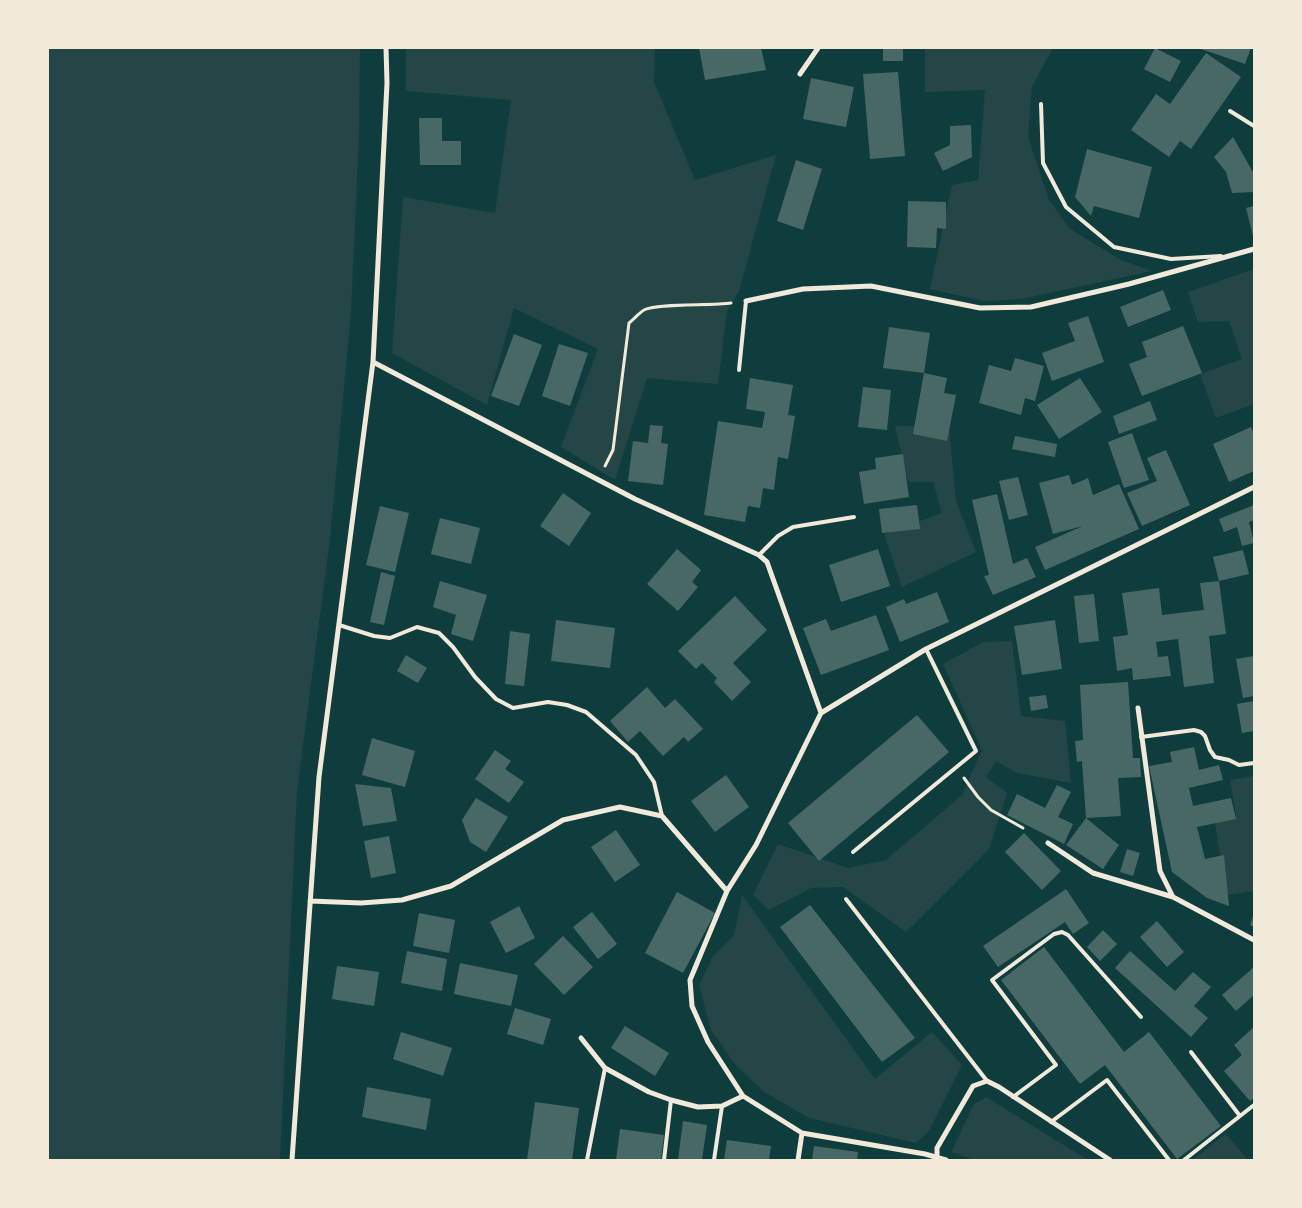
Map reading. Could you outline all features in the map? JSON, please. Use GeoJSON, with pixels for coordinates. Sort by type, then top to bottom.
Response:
{"type":"FeatureCollection","features":[{"type":"Feature","properties":{"kind":"street"},"geometry":{"type":"LineString","coordinates":[[292,1160],[319,777],[373,362],[387,83],[386,48]]}},
{"type":"Feature","properties":{"kind":"street"},"geometry":{"type":"LineString","coordinates":[[800,74],[818,48]]}},
{"type":"Feature","properties":{"kind":"street"},"geometry":{"type":"LineString","coordinates":[[746,301],[803,289],[871,286],[980,308],[1031,307],[1129,284],[1254,249]]}},
{"type":"Feature","properties":{"kind":"street"},"geometry":{"type":"LineString","coordinates":[[373,362],[634,499],[759,555],[767,562],[821,713]]}},
{"type":"Feature","properties":{"kind":"street"},"geometry":{"type":"LineString","coordinates":[[946,1160],[802,1133],[742,1096],[708,1042],[692,1006],[691,997],[690,980],[727,891],[756,844],[821,713],[926,649],[1254,487]]}},
{"type":"Feature","properties":{"kind":"street"},"geometry":{"type":"LineString","coordinates":[[1138,708],[1160,872],[1173,897]]}},
{"type":"Feature","properties":{"kind":"street"},"geometry":{"type":"LineString","coordinates":[[310,901],[361,903],[402,900],[451,886],[563,820],[620,807],[662,816],[727,891]]}},
{"type":"Feature","properties":{"kind":"street"},"geometry":{"type":"LineString","coordinates":[[1048,842],[1093,873],[1173,897],[1254,940]]}},
{"type":"Feature","properties":{"kind":"street"},"geometry":{"type":"LineString","coordinates":[[581,1038],[605,1068],[649,1092],[671,1100],[698,1107],[722,1106],[742,1096]]}},
{"type":"Feature","properties":{"kind":"street"},"geometry":{"type":"LineString","coordinates":[[937,1157],[937,1148],[966,1095],[973,1086],[986,1081],[1110,1160]]}},
{"type":"Feature","properties":{"kind":"street"},"geometry":{"type":"LineString","coordinates":[[798,1160],[802,1133]]}},
{"type":"Feature","properties":{"kind":"lane"},"geometry":{"type":"LineString","coordinates":[[1041,104],[1043,164],[1066,207],[1114,247],[1171,259],[1232,256]]}},
{"type":"Feature","properties":{"kind":"lane"},"geometry":{"type":"LineString","coordinates":[[1230,111],[1254,126]]}},
{"type":"Feature","properties":{"kind":"lane"},"geometry":{"type":"LineString","coordinates":[[739,370],[746,301]]}},
{"type":"Feature","properties":{"kind":"lane"},"geometry":{"type":"LineString","coordinates":[[759,555],[778,536],[793,527],[854,517]]}},
{"type":"Feature","properties":{"kind":"lane"},"geometry":{"type":"LineString","coordinates":[[339,625],[374,636],[390,638],[417,627],[439,633],[453,647],[475,677],[496,699],[513,708],[548,702],[567,705],[586,712],[636,755],[654,782],[662,816]]}},
{"type":"Feature","properties":{"kind":"lane"},"geometry":{"type":"LineString","coordinates":[[853,852],[976,750],[926,649]]}},
{"type":"Feature","properties":{"kind":"lane"},"geometry":{"type":"LineString","coordinates":[[1141,737],[1194,730],[1201,732],[1205,736],[1210,750],[1215,757],[1230,760],[1239,765],[1254,763]]}},
{"type":"Feature","properties":{"kind":"lane"},"geometry":{"type":"LineString","coordinates":[[846,899],[986,1081]]}},
{"type":"Feature","properties":{"kind":"lane"},"geometry":{"type":"LineString","coordinates":[[1013,1097],[1056,1065],[992,980],[1054,934],[1062,932],[1068,935],[1141,1017]]}},
{"type":"Feature","properties":{"kind":"lane"},"geometry":{"type":"LineString","coordinates":[[1191,1052],[1240,1116]]}},
{"type":"Feature","properties":{"kind":"lane"},"geometry":{"type":"LineString","coordinates":[[587,1160],[605,1068]]}},
{"type":"Feature","properties":{"kind":"lane"},"geometry":{"type":"LineString","coordinates":[[1052,1122],[1107,1080],[1169,1160]]}},
{"type":"Feature","properties":{"kind":"lane"},"geometry":{"type":"LineString","coordinates":[[664,1160],[671,1100]]}},
{"type":"Feature","properties":{"kind":"lane"},"geometry":{"type":"LineString","coordinates":[[1184,1160],[1254,1105]]}},
{"type":"Feature","properties":{"kind":"lane"},"geometry":{"type":"LineString","coordinates":[[714,1160],[722,1106]]}},
{"type":"Feature","properties":{"kind":"path"},"geometry":{"type":"LineString","coordinates":[[598,480],[613,450],[629,323],[646,309],[679,306],[716,306],[746,301]]}},
{"type":"Feature","properties":{"kind":"path"},"geometry":{"type":"LineString","coordinates":[[956,767],[991,810],[1023,828]]}},
{"type":"Feature","properties":{"kind":"shaded area"},"geometry":{"type":"Polygon","coordinates":[[[48,48],[360,48],[359,137],[351,311],[330,539],[297,791],[280,1160],[48,1160],[48,48]]]}},
{"type":"Feature","properties":{"kind":"shaded area"},"geometry":{"type":"Polygon","coordinates":[[[406,48],[655,48],[654,82],[695,180],[776,155],[739,291],[727,311],[718,384],[647,378],[615,480],[561,447],[598,349],[514,308],[487,405],[392,353],[403,197],[495,213],[511,100],[406,91],[406,48]]]}},
{"type":"Feature","properties":{"kind":"shaded area"},"geometry":{"type":"Polygon","coordinates":[[[925,48],[1053,48],[1032,86],[1028,137],[1049,200],[1070,229],[1121,260],[1152,271],[1021,299],[984,301],[930,289],[952,185],[978,180],[985,90],[925,92],[925,48]]]}},
{"type":"Feature","properties":{"kind":"shaded area"},"geometry":{"type":"Polygon","coordinates":[[[1254,269],[1254,404],[1216,418],[1200,374],[1242,359],[1229,321],[1198,322],[1188,292],[1254,269]]]}},
{"type":"Feature","properties":{"kind":"shaded area"},"geometry":{"type":"Polygon","coordinates":[[[895,426],[949,427],[956,501],[976,552],[902,587],[884,534],[942,513],[933,482],[908,482],[895,426]]]}},
{"type":"Feature","properties":{"kind":"shaded area"},"geometry":{"type":"Polygon","coordinates":[[[1012,641],[1021,716],[1065,721],[1071,783],[1017,773],[996,761],[986,777],[1007,793],[989,849],[906,932],[843,887],[811,888],[769,910],[753,895],[778,844],[848,868],[886,860],[962,795],[982,750],[943,664],[983,642],[1012,641]]]}},
{"type":"Feature","properties":{"kind":"shaded area"},"geometry":{"type":"Polygon","coordinates":[[[1254,776],[1254,891],[1227,895],[1214,818],[1236,815],[1230,780],[1254,776]]]}},
{"type":"Feature","properties":{"kind":"shaded area"},"geometry":{"type":"Polygon","coordinates":[[[742,895],[875,1079],[932,1032],[962,1065],[929,1131],[916,1143],[809,1118],[763,1091],[735,1064],[711,1030],[699,985],[713,956],[734,936],[742,895]]]}},
{"type":"Feature","properties":{"kind":"shaded area"},"geometry":{"type":"Polygon","coordinates":[[[986,1097],[1088,1160],[975,1160],[951,1152],[974,1104],[986,1097]]]}},
{"type":"Feature","properties":{"kind":"shaded area"},"geometry":{"type":"Polygon","coordinates":[[[1226,1134],[1248,1160],[1192,1160],[1226,1134]]]}},
{"type":"Feature","properties":{"kind":"building"},"geometry":{"type":"Polygon","coordinates":[[[699,48],[761,48],[766,70],[705,80],[699,48]]]}},
{"type":"Feature","properties":{"kind":"building"},"geometry":{"type":"Polygon","coordinates":[[[883,48],[903,48],[903,61],[883,61],[883,48]]]}},
{"type":"Feature","properties":{"kind":"building"},"geometry":{"type":"Polygon","coordinates":[[[1155,48],[1181,61],[1170,82],[1144,69],[1155,48]]]}},
{"type":"Feature","properties":{"kind":"building"},"geometry":{"type":"Polygon","coordinates":[[[1198,48],[1251,48],[1245,64],[1198,48]]]}},
{"type":"Feature","properties":{"kind":"building"},"geometry":{"type":"Polygon","coordinates":[[[1206,53],[1241,77],[1191,149],[1180,141],[1169,157],[1131,130],[1156,94],[1170,104],[1206,53]]]}},
{"type":"Feature","properties":{"kind":"building"},"geometry":{"type":"Polygon","coordinates":[[[898,72],[905,156],[870,159],[863,74],[898,72]]]}},
{"type":"Feature","properties":{"kind":"building"},"geometry":{"type":"Polygon","coordinates":[[[811,78],[854,87],[846,127],[803,119],[811,78]]]}},
{"type":"Feature","properties":{"kind":"building"},"geometry":{"type":"Polygon","coordinates":[[[419,118],[442,118],[442,141],[461,141],[461,165],[420,165],[419,118]]]}},
{"type":"Feature","properties":{"kind":"building"},"geometry":{"type":"Polygon","coordinates":[[[971,125],[972,157],[943,171],[934,153],[950,145],[950,126],[971,125]]]}},
{"type":"Feature","properties":{"kind":"building"},"geometry":{"type":"Polygon","coordinates":[[[1233,137],[1254,174],[1254,192],[1232,193],[1226,172],[1214,157],[1233,137]]]}},
{"type":"Feature","properties":{"kind":"building"},"geometry":{"type":"Polygon","coordinates":[[[1087,149],[1152,167],[1139,218],[1094,206],[1091,216],[1075,197],[1087,149]]]}},
{"type":"Feature","properties":{"kind":"building"},"geometry":{"type":"Polygon","coordinates":[[[796,160],[822,169],[803,230],[777,221],[796,160]]]}},
{"type":"Feature","properties":{"kind":"building"},"geometry":{"type":"Polygon","coordinates":[[[908,201],[946,202],[946,229],[937,228],[936,248],[907,247],[908,201]]]}},
{"type":"Feature","properties":{"kind":"building"},"geometry":{"type":"Polygon","coordinates":[[[1254,206],[1254,236],[1253,236],[1246,208],[1254,206]]]}},
{"type":"Feature","properties":{"kind":"building"},"geometry":{"type":"Polygon","coordinates":[[[1163,290],[1171,310],[1128,327],[1120,307],[1163,290]]]}},
{"type":"Feature","properties":{"kind":"building"},"geometry":{"type":"Polygon","coordinates":[[[1088,316],[1104,362],[1052,381],[1042,353],[1075,341],[1068,323],[1088,316]]]}},
{"type":"Feature","properties":{"kind":"building"},"geometry":{"type":"Polygon","coordinates":[[[1183,326],[1202,373],[1142,396],[1129,364],[1147,357],[1142,342],[1183,326]]]}},
{"type":"Feature","properties":{"kind":"building"},"geometry":{"type":"Polygon","coordinates":[[[889,327],[930,333],[924,373],[883,368],[889,327]]]}},
{"type":"Feature","properties":{"kind":"building"},"geometry":{"type":"Polygon","coordinates":[[[514,334],[542,345],[519,406],[491,396],[514,334]]]}},
{"type":"Feature","properties":{"kind":"building"},"geometry":{"type":"Polygon","coordinates":[[[559,344],[588,353],[570,406],[542,396],[559,344]]]}},
{"type":"Feature","properties":{"kind":"building"},"geometry":{"type":"Polygon","coordinates":[[[1015,358],[1044,366],[1035,401],[1025,398],[1021,415],[979,403],[989,365],[1011,371],[1015,358]]]}},
{"type":"Feature","properties":{"kind":"building"},"geometry":{"type":"Polygon","coordinates":[[[924,373],[947,378],[944,393],[956,395],[947,441],[913,434],[924,373]]]}},
{"type":"Feature","properties":{"kind":"building"},"geometry":{"type":"Polygon","coordinates":[[[750,378],[793,385],[788,415],[795,416],[788,459],[778,457],[774,490],[763,488],[760,508],[748,506],[745,522],[704,515],[718,421],[762,428],[765,412],[746,409],[750,378]]]}},
{"type":"Feature","properties":{"kind":"building"},"geometry":{"type":"Polygon","coordinates":[[[1080,378],[1102,412],[1059,439],[1037,405],[1080,378]]]}},
{"type":"Feature","properties":{"kind":"building"},"geometry":{"type":"Polygon","coordinates":[[[863,387],[891,390],[887,430],[858,427],[863,387]]]}},
{"type":"Feature","properties":{"kind":"building"},"geometry":{"type":"Polygon","coordinates":[[[1150,401],[1157,420],[1119,434],[1113,416],[1150,401]]]}},
{"type":"Feature","properties":{"kind":"building"},"geometry":{"type":"Polygon","coordinates":[[[650,425],[663,426],[661,443],[668,444],[663,485],[628,481],[633,441],[648,443],[650,425]]]}},
{"type":"Feature","properties":{"kind":"building"},"geometry":{"type":"Polygon","coordinates":[[[1251,427],[1254,434],[1254,471],[1229,482],[1213,444],[1251,427]]]}},
{"type":"Feature","properties":{"kind":"building"},"geometry":{"type":"Polygon","coordinates":[[[1132,433],[1149,480],[1124,488],[1108,442],[1132,433]]]}},
{"type":"Feature","properties":{"kind":"building"},"geometry":{"type":"Polygon","coordinates":[[[1015,436],[1057,444],[1055,457],[1012,449],[1015,436]]]}},
{"type":"Feature","properties":{"kind":"building"},"geometry":{"type":"Polygon","coordinates":[[[1166,450],[1190,505],[1142,526],[1127,493],[1157,481],[1147,458],[1166,450]]]}},
{"type":"Feature","properties":{"kind":"building"},"geometry":{"type":"Polygon","coordinates":[[[903,454],[909,497],[864,504],[859,472],[876,469],[875,458],[903,454]]]}},
{"type":"Feature","properties":{"kind":"building"},"geometry":{"type":"Polygon","coordinates":[[[1069,475],[1072,485],[1088,478],[1093,495],[1119,484],[1139,529],[1045,570],[1035,547],[1083,526],[1053,534],[1039,483],[1069,475]]]}},
{"type":"Feature","properties":{"kind":"building"},"geometry":{"type":"Polygon","coordinates":[[[1018,477],[1028,515],[1009,520],[999,481],[1018,477]]]}},
{"type":"Feature","properties":{"kind":"building"},"geometry":{"type":"Polygon","coordinates":[[[563,493],[591,513],[569,546],[540,526],[563,493]]]}},
{"type":"Feature","properties":{"kind":"building"},"geometry":{"type":"Polygon","coordinates":[[[997,494],[1013,564],[1027,558],[1036,577],[993,595],[984,576],[989,575],[972,500],[997,494]]]}},
{"type":"Feature","properties":{"kind":"building"},"geometry":{"type":"Polygon","coordinates":[[[917,505],[920,529],[882,533],[879,509],[917,505]]]}},
{"type":"Feature","properties":{"kind":"building"},"geometry":{"type":"Polygon","coordinates":[[[1254,505],[1254,520],[1249,522],[1254,543],[1242,546],[1237,527],[1224,532],[1219,519],[1254,505]]]}},
{"type":"Feature","properties":{"kind":"building"},"geometry":{"type":"Polygon","coordinates":[[[380,506],[409,513],[395,572],[366,565],[380,506]]]}},
{"type":"Feature","properties":{"kind":"building"},"geometry":{"type":"Polygon","coordinates":[[[440,518],[480,528],[471,564],[431,554],[440,518]]]}},
{"type":"Feature","properties":{"kind":"building"},"geometry":{"type":"Polygon","coordinates":[[[677,549],[701,570],[692,582],[698,587],[678,611],[647,584],[677,549]]]}},
{"type":"Feature","properties":{"kind":"building"},"geometry":{"type":"Polygon","coordinates":[[[878,549],[890,586],[841,602],[829,565],[878,549]]]}},
{"type":"Feature","properties":{"kind":"building"},"geometry":{"type":"Polygon","coordinates":[[[1243,550],[1249,574],[1219,581],[1213,557],[1243,550]]]}},
{"type":"Feature","properties":{"kind":"building"},"geometry":{"type":"Polygon","coordinates":[[[381,572],[395,576],[384,625],[370,622],[381,572]]]}},
{"type":"Feature","properties":{"kind":"building"},"geometry":{"type":"Polygon","coordinates":[[[440,581],[487,595],[473,641],[451,634],[456,615],[433,607],[440,581]]]}},
{"type":"Feature","properties":{"kind":"building"},"geometry":{"type":"Polygon","coordinates":[[[1219,581],[1226,634],[1209,636],[1214,683],[1184,687],[1178,639],[1156,642],[1158,657],[1168,656],[1171,676],[1133,680],[1132,668],[1117,671],[1113,637],[1128,635],[1122,593],[1159,588],[1162,615],[1204,610],[1200,583],[1219,581]]]}},
{"type":"Feature","properties":{"kind":"building"},"geometry":{"type":"Polygon","coordinates":[[[937,592],[949,622],[900,642],[886,607],[904,599],[906,604],[937,592]]]}},
{"type":"Feature","properties":{"kind":"building"},"geometry":{"type":"Polygon","coordinates":[[[1094,594],[1099,641],[1079,643],[1074,596],[1094,594]]]}},
{"type":"Feature","properties":{"kind":"building"},"geometry":{"type":"Polygon","coordinates":[[[735,596],[767,630],[733,663],[751,682],[732,701],[714,682],[717,678],[702,663],[696,669],[678,651],[735,596]]]}},
{"type":"Feature","properties":{"kind":"building"},"geometry":{"type":"Polygon","coordinates":[[[876,615],[889,650],[821,675],[803,628],[826,619],[831,631],[876,615]]]}},
{"type":"Feature","properties":{"kind":"building"},"geometry":{"type":"Polygon","coordinates":[[[556,620],[615,628],[610,668],[551,661],[556,620]]]}},
{"type":"Feature","properties":{"kind":"building"},"geometry":{"type":"Polygon","coordinates":[[[1055,620],[1062,669],[1022,675],[1014,626],[1055,620]]]}},
{"type":"Feature","properties":{"kind":"building"},"geometry":{"type":"Polygon","coordinates":[[[510,631],[530,634],[524,686],[505,684],[510,631]]]}},
{"type":"Feature","properties":{"kind":"building"},"geometry":{"type":"Polygon","coordinates":[[[406,655],[427,668],[418,683],[397,671],[406,655]]]}},
{"type":"Feature","properties":{"kind":"building"},"geometry":{"type":"Polygon","coordinates":[[[1254,656],[1254,696],[1243,698],[1236,659],[1254,656]]]}},
{"type":"Feature","properties":{"kind":"building"},"geometry":{"type":"Polygon","coordinates":[[[1128,682],[1133,758],[1140,758],[1141,777],[1118,778],[1121,816],[1086,818],[1082,761],[1077,762],[1075,741],[1083,740],[1080,685],[1128,682]]]}},
{"type":"Feature","properties":{"kind":"building"},"geometry":{"type":"Polygon","coordinates":[[[647,687],[665,708],[675,699],[703,729],[688,742],[684,737],[663,756],[640,731],[628,742],[610,721],[647,687]]]}},
{"type":"Feature","properties":{"kind":"building"},"geometry":{"type":"Polygon","coordinates":[[[1046,695],[1048,708],[1031,711],[1029,697],[1046,695]]]}},
{"type":"Feature","properties":{"kind":"building"},"geometry":{"type":"Polygon","coordinates":[[[1254,701],[1254,731],[1242,733],[1237,704],[1254,701]]]}},
{"type":"Feature","properties":{"kind":"building"},"geometry":{"type":"Polygon","coordinates":[[[917,715],[949,752],[819,861],[788,823],[917,715]]]}},
{"type":"Feature","properties":{"kind":"building"},"geometry":{"type":"Polygon","coordinates":[[[372,738],[415,751],[405,787],[362,775],[372,738]]]}},
{"type":"Feature","properties":{"kind":"building"},"geometry":{"type":"Polygon","coordinates":[[[1194,747],[1199,770],[1219,765],[1223,780],[1189,788],[1193,806],[1231,798],[1236,819],[1197,827],[1205,859],[1224,855],[1229,906],[1207,898],[1172,872],[1149,766],[1172,762],[1170,752],[1194,747]]]}},
{"type":"Feature","properties":{"kind":"building"},"geometry":{"type":"Polygon","coordinates":[[[495,750],[511,761],[505,769],[524,782],[509,803],[475,779],[495,750]]]}},
{"type":"Feature","properties":{"kind":"building"},"geometry":{"type":"Polygon","coordinates":[[[726,775],[749,807],[715,832],[691,801],[726,775]]]}},
{"type":"Feature","properties":{"kind":"building"},"geometry":{"type":"Polygon","coordinates":[[[355,784],[391,788],[397,821],[363,826],[355,784]]]}},
{"type":"Feature","properties":{"kind":"building"},"geometry":{"type":"Polygon","coordinates":[[[1057,785],[1071,792],[1058,817],[1073,824],[1064,844],[1007,815],[1017,794],[1045,808],[1057,785]]]}},
{"type":"Feature","properties":{"kind":"building"},"geometry":{"type":"Polygon","coordinates":[[[476,798],[508,817],[486,852],[470,842],[462,820],[476,798]]]}},
{"type":"Feature","properties":{"kind":"building"},"geometry":{"type":"Polygon","coordinates":[[[1086,818],[1119,845],[1103,869],[1066,845],[1086,818]]]}},
{"type":"Feature","properties":{"kind":"building"},"geometry":{"type":"Polygon","coordinates":[[[616,830],[640,865],[615,882],[591,847],[616,830]]]}},
{"type":"Feature","properties":{"kind":"building"},"geometry":{"type":"Polygon","coordinates":[[[1024,833],[1061,871],[1042,890],[1005,852],[1024,833]]]}},
{"type":"Feature","properties":{"kind":"building"},"geometry":{"type":"Polygon","coordinates":[[[389,836],[396,873],[371,878],[364,841],[389,836]]]}},
{"type":"Feature","properties":{"kind":"building"},"geometry":{"type":"Polygon","coordinates":[[[1127,849],[1140,853],[1133,876],[1120,872],[1127,849]]]}},
{"type":"Feature","properties":{"kind":"building"},"geometry":{"type":"Polygon","coordinates":[[[1066,889],[1089,923],[1073,934],[1065,922],[998,967],[983,946],[1066,889]]]}},
{"type":"Feature","properties":{"kind":"building"},"geometry":{"type":"Polygon","coordinates":[[[677,892],[715,913],[683,973],[645,953],[677,892]]]}},
{"type":"Feature","properties":{"kind":"building"},"geometry":{"type":"Polygon","coordinates":[[[810,905],[915,1038],[882,1062],[780,927],[810,905]]]}},
{"type":"Feature","properties":{"kind":"building"},"geometry":{"type":"Polygon","coordinates":[[[519,906],[535,938],[506,953],[490,922],[519,906]]]}},
{"type":"Feature","properties":{"kind":"building"},"geometry":{"type":"Polygon","coordinates":[[[592,912],[617,944],[598,959],[573,927],[592,912]]]}},
{"type":"Feature","properties":{"kind":"building"},"geometry":{"type":"Polygon","coordinates":[[[419,913],[455,920],[449,953],[413,946],[419,913]]]}},
{"type":"Feature","properties":{"kind":"building"},"geometry":{"type":"Polygon","coordinates":[[[1254,914],[1254,927],[1250,925],[1254,914]]]}},
{"type":"Feature","properties":{"kind":"building"},"geometry":{"type":"Polygon","coordinates":[[[1157,921],[1184,952],[1167,967],[1140,937],[1157,921]]]}},
{"type":"Feature","properties":{"kind":"building"},"geometry":{"type":"Polygon","coordinates":[[[1103,930],[1117,944],[1100,961],[1087,947],[1103,930]]]}},
{"type":"Feature","properties":{"kind":"building"},"geometry":{"type":"Polygon","coordinates":[[[563,936],[593,967],[564,995],[534,964],[563,936]]]}},
{"type":"Feature","properties":{"kind":"building"},"geometry":{"type":"Polygon","coordinates":[[[1044,947],[1124,1052],[1149,1032],[1221,1126],[1177,1159],[1105,1065],[1080,1084],[1001,980],[1044,947]]]}},
{"type":"Feature","properties":{"kind":"building"},"geometry":{"type":"Polygon","coordinates":[[[407,951],[447,959],[442,991],[401,983],[407,951]]]}},
{"type":"Feature","properties":{"kind":"building"},"geometry":{"type":"Polygon","coordinates":[[[1130,951],[1175,991],[1193,972],[1211,987],[1194,1006],[1208,1018],[1191,1037],[1115,968],[1130,951]]]}},
{"type":"Feature","properties":{"kind":"building"},"geometry":{"type":"Polygon","coordinates":[[[460,963],[518,975],[511,1006],[454,994],[460,963]]]}},
{"type":"Feature","properties":{"kind":"building"},"geometry":{"type":"Polygon","coordinates":[[[337,966],[379,972],[374,1006],[332,999],[337,966]]]}},
{"type":"Feature","properties":{"kind":"building"},"geometry":{"type":"Polygon","coordinates":[[[1254,967],[1254,995],[1236,1011],[1222,995],[1254,967]]]}},
{"type":"Feature","properties":{"kind":"building"},"geometry":{"type":"Polygon","coordinates":[[[515,1008],[551,1019],[543,1045],[507,1034],[515,1008]]]}},
{"type":"Feature","properties":{"kind":"building"},"geometry":{"type":"Polygon","coordinates":[[[625,1026],[669,1053],[655,1076],[611,1048],[625,1026]]]}},
{"type":"Feature","properties":{"kind":"building"},"geometry":{"type":"Polygon","coordinates":[[[1254,1027],[1254,1098],[1250,1101],[1224,1071],[1242,1055],[1234,1045],[1254,1027]]]}},
{"type":"Feature","properties":{"kind":"building"},"geometry":{"type":"Polygon","coordinates":[[[401,1032],[452,1048],[443,1076],[393,1059],[401,1032]]]}},
{"type":"Feature","properties":{"kind":"building"},"geometry":{"type":"Polygon","coordinates":[[[367,1087],[431,1099],[426,1130],[362,1117],[367,1087]]]}},
{"type":"Feature","properties":{"kind":"building"},"geometry":{"type":"Polygon","coordinates":[[[535,1102],[579,1108],[572,1160],[527,1160],[535,1102]]]}},
{"type":"Feature","properties":{"kind":"building"},"geometry":{"type":"Polygon","coordinates":[[[683,1121],[707,1125],[702,1160],[678,1160],[683,1121]]]}},
{"type":"Feature","properties":{"kind":"building"},"geometry":{"type":"Polygon","coordinates":[[[620,1129],[664,1135],[661,1160],[616,1160],[620,1129]]]}},
{"type":"Feature","properties":{"kind":"building"},"geometry":{"type":"Polygon","coordinates":[[[727,1140],[771,1146],[769,1160],[724,1160],[727,1140]]]}},
{"type":"Feature","properties":{"kind":"building"},"geometry":{"type":"Polygon","coordinates":[[[814,1146],[858,1152],[857,1160],[812,1160],[814,1146]]]}}]}
